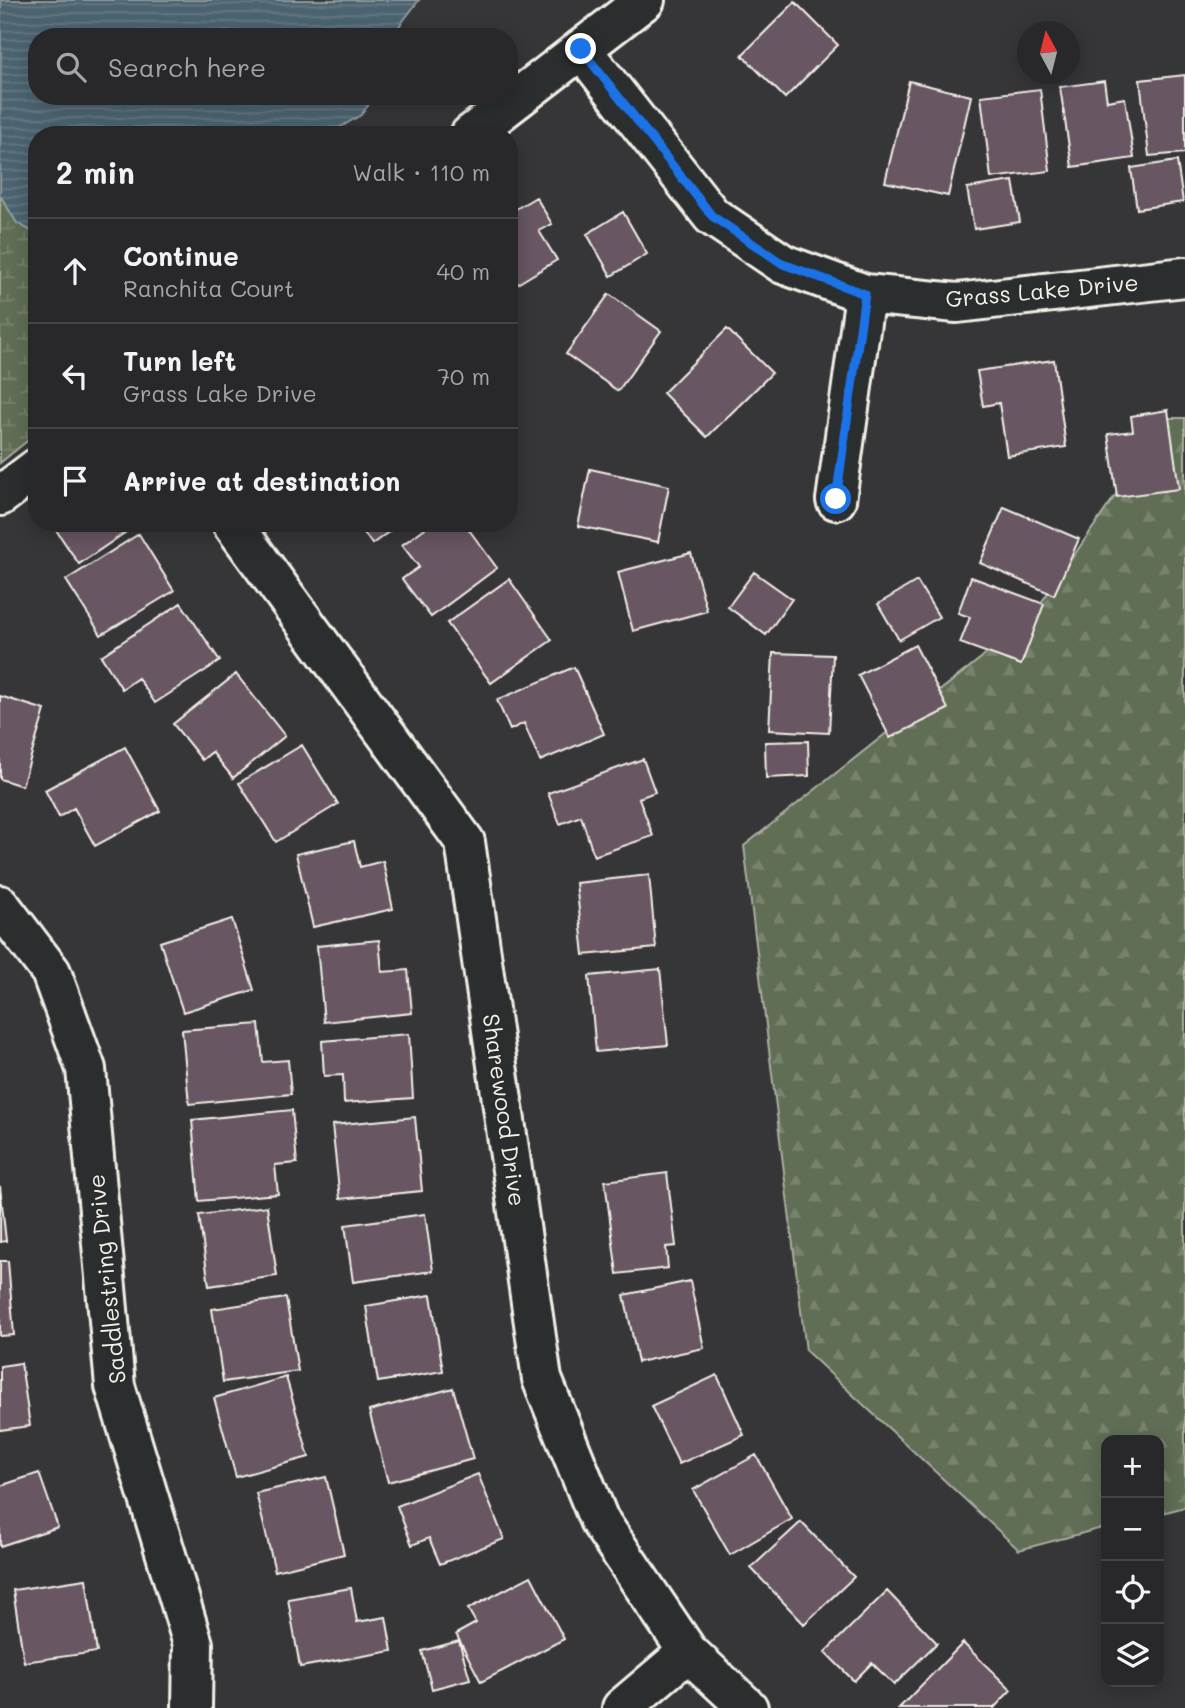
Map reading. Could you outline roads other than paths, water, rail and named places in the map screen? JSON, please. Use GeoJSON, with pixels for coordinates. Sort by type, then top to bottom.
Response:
{"type":"FeatureCollection","features":[{"type":"Feature","properties":{"kind":"street"},"geometry":{"type":"LineString","coordinates":[[518,98],[645,0]]}},
{"type":"Feature","properties":{"kind":"street","name":"Grass Lake Drive"},"geometry":{"type":"LineString","coordinates":[[581,49],[712,216],[783,264],[865,294],[957,303],[1185,277]]}},
{"type":"Feature","properties":{"kind":"street"},"geometry":{"type":"LineString","coordinates":[[482,126],[509,105]]}},
{"type":"Feature","properties":{"kind":"street"},"geometry":{"type":"LineString","coordinates":[[836,499],[865,294]]}},
{"type":"Feature","properties":{"kind":"street"},"geometry":{"type":"LineString","coordinates":[[0,496],[28,475]]}},
{"type":"Feature","properties":{"kind":"street","name":"Sharewood Drive"},"geometry":{"type":"LineString","coordinates":[[239,532],[465,842],[542,1379],[599,1520],[688,1652],[748,1708]]}},
{"type":"Feature","properties":{"kind":"street","name":"Saddlestring Drive"},"geometry":{"type":"LineString","coordinates":[[0,905],[51,972],[86,1069],[116,1385],[193,1644],[192,1708]]}},
{"type":"Feature","properties":{"kind":"street"},"geometry":{"type":"LineString","coordinates":[[622,1708],[688,1652]]}},
{"type":"Feature","properties":{"kind":"water"},"geometry":{"type":"Polygon","coordinates":[[[1,0],[419,0],[398,28],[28,28],[28,105],[368,105],[361,115],[342,126],[28,126],[28,229],[17,223],[0,195],[1,0]]]}}]}
